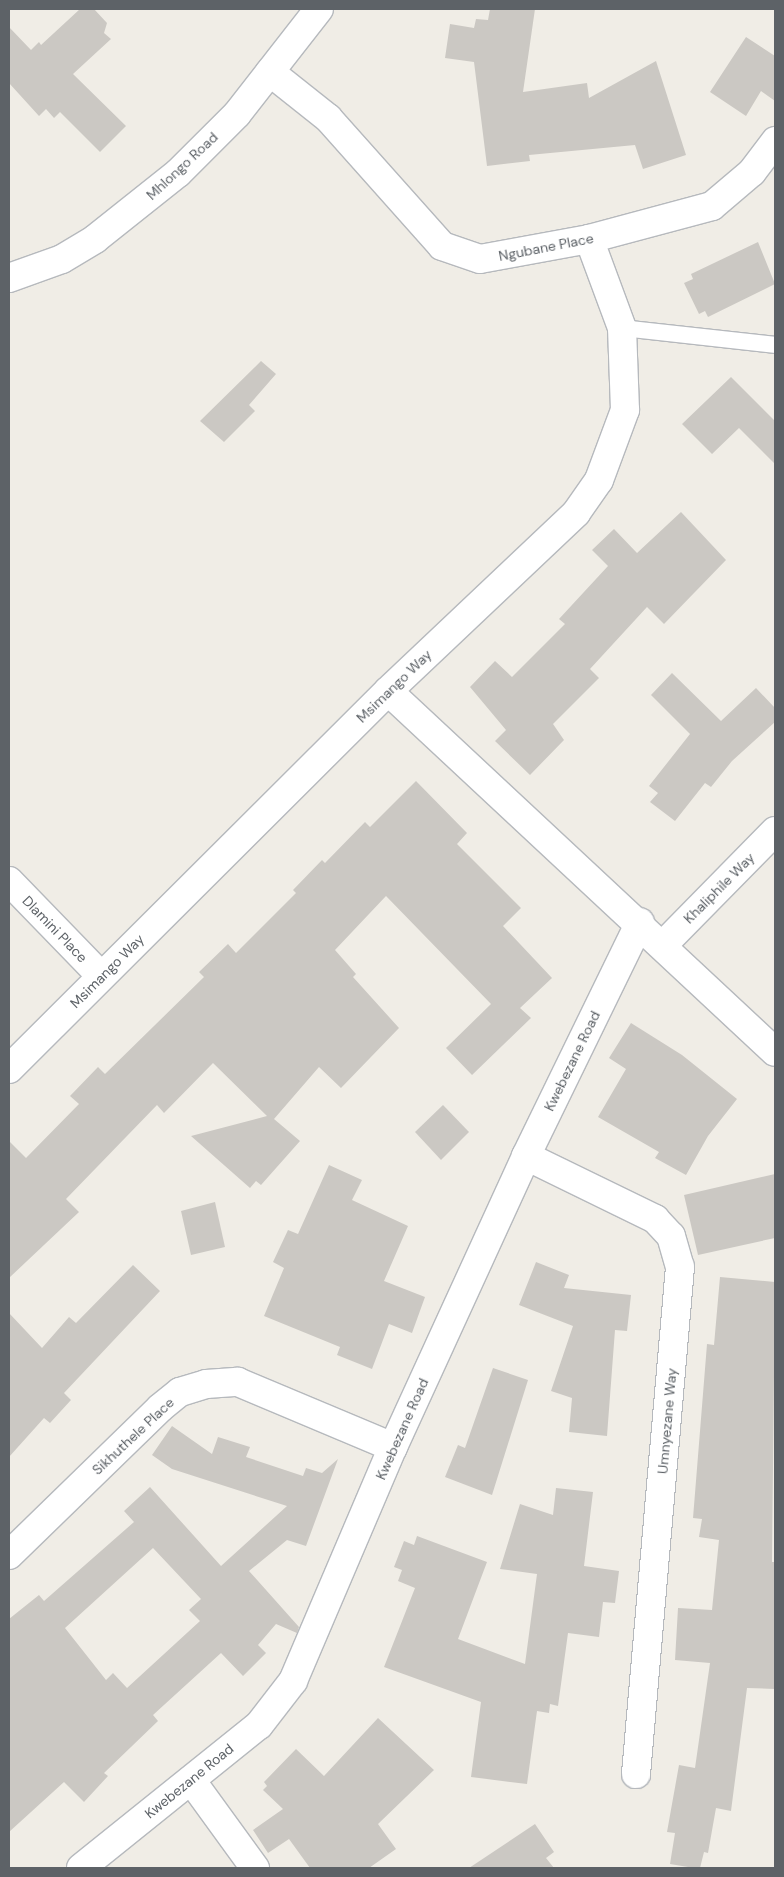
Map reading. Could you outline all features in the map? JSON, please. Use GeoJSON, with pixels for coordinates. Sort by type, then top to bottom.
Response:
{"type":"FeatureCollection","features":[{"type":"Feature","properties":{"kind":"street","name":"Mhlongo Road"},"geometry":{"type":"LineString","coordinates":[[9,278],[62,259],[129,215],[178,173],[237,114],[319,9]]}},
{"type":"Feature","properties":{"kind":"street","name":"Ngubane Place"},"geometry":{"type":"LineString","coordinates":[[270,72],[328,118],[442,246],[480,259],[589,239],[712,206],[752,172],[775,141]]}},
{"type":"Feature","properties":{"kind":"street","name":"Msimango Way"},"geometry":{"type":"LineString","coordinates":[[9,1069],[388,692],[576,513],[599,480],[625,410],[622,328],[589,239]]}},
{"type":"Feature","properties":{"kind":"street"},"geometry":{"type":"LineString","coordinates":[[388,692],[640,922],[775,1052]]}},
{"type":"Feature","properties":{"kind":"street","name":"Khaliphile Way"},"geometry":{"type":"LineString","coordinates":[[663,945],[775,831]]}},
{"type":"Feature","properties":{"kind":"street","name":"Dlamini Place"},"geometry":{"type":"LineString","coordinates":[[9,881],[101,976]]}},
{"type":"Feature","properties":{"kind":"street","name":"Kwebezane Road"},"geometry":{"type":"LineString","coordinates":[[81,1868],[259,1725],[293,1680],[393,1448],[526,1156],[640,922]]}},
{"type":"Feature","properties":{"kind":"street","name":"Umnyezane Way"},"geometry":{"type":"LineString","coordinates":[[526,1156],[655,1219],[671,1236],[680,1267],[636,1774]]}},
{"type":"Feature","properties":{"kind":"street","name":"Sikhuthele Place"},"geometry":{"type":"LineString","coordinates":[[9,1555],[160,1408],[180,1392],[206,1384],[238,1382],[393,1448]]}},
{"type":"Feature","properties":{"kind":"street"},"geometry":{"type":"LineString","coordinates":[[191,1780],[256,1868]]}},
{"type":"Feature","properties":{"kind":"lane"},"geometry":{"type":"LineString","coordinates":[[622,328],[775,345]]}},
{"type":"Feature","properties":{"kind":"building"},"geometry":{"type":"Polygon","coordinates":[[[80,9],[94,9],[107,23],[104,33],[111,39],[73,74],[126,126],[100,152],[60,112],[54,118],[46,109],[39,116],[9,83],[9,27],[31,50],[39,42],[41,45],[80,9]]]}},
{"type":"Feature","properties":{"kind":"building"},"geometry":{"type":"Polygon","coordinates":[[[490,9],[535,9],[523,92],[587,83],[589,98],[656,61],[686,155],[643,169],[635,145],[529,155],[530,161],[487,166],[474,62],[445,58],[450,24],[474,28],[476,19],[488,20],[490,9]]]}},
{"type":"Feature","properties":{"kind":"building"},"geometry":{"type":"Polygon","coordinates":[[[746,37],[775,56],[775,101],[761,91],[746,116],[710,92],[746,37]]]}},
{"type":"Feature","properties":{"kind":"building"},"geometry":{"type":"Polygon","coordinates":[[[758,242],[775,284],[708,317],[705,311],[699,314],[684,283],[693,279],[691,274],[758,242]]]}},
{"type":"Feature","properties":{"kind":"building"},"geometry":{"type":"Polygon","coordinates":[[[261,361],[276,374],[249,405],[255,411],[224,442],[200,421],[261,361]]]}},
{"type":"Feature","properties":{"kind":"building"},"geometry":{"type":"Polygon","coordinates":[[[731,377],[775,421],[775,464],[739,428],[712,454],[682,424],[731,377]]]}},
{"type":"Feature","properties":{"kind":"building"},"geometry":{"type":"Polygon","coordinates":[[[681,512],[726,560],[664,624],[647,607],[590,669],[599,678],[553,724],[564,740],[530,775],[495,741],[506,730],[470,687],[495,661],[512,677],[565,624],[559,619],[608,566],[592,550],[614,529],[637,553],[681,512]]]}},
{"type":"Feature","properties":{"kind":"building"},"geometry":{"type":"Polygon","coordinates":[[[672,673],[721,721],[756,688],[775,708],[775,722],[732,761],[711,787],[705,783],[675,821],[650,802],[658,793],[649,786],[690,734],[651,695],[672,673]]]}},
{"type":"Feature","properties":{"kind":"building"},"geometry":{"type":"Polygon","coordinates":[[[416,781],[467,833],[457,844],[521,908],[503,926],[552,978],[520,1008],[531,1018],[472,1075],[446,1048],[491,1004],[386,896],[335,950],[356,974],[353,977],[399,1028],[341,1088],[319,1067],[274,1119],[300,1141],[261,1185],[256,1181],[250,1188],[191,1136],[267,1116],[213,1063],[164,1113],[157,1105],[66,1199],[79,1212],[9,1278],[9,1141],[26,1158],[79,1104],[70,1096],[98,1067],[105,1074],[204,977],[199,972],[228,944],[236,953],[296,893],[293,890],[322,860],[325,863],[365,822],[370,827],[416,781]]]}},
{"type":"Feature","properties":{"kind":"building"},"geometry":{"type":"Polygon","coordinates":[[[631,1023],[682,1055],[737,1099],[708,1136],[686,1175],[655,1158],[659,1152],[598,1117],[626,1069],[609,1058],[631,1023]]]}},
{"type":"Feature","properties":{"kind":"building"},"geometry":{"type":"Polygon","coordinates":[[[443,1105],[469,1132],[441,1160],[415,1132],[443,1105]]]}},
{"type":"Feature","properties":{"kind":"building"},"geometry":{"type":"Polygon","coordinates":[[[329,1165],[362,1180],[352,1200],[408,1226],[384,1281],[425,1297],[412,1333],[389,1324],[372,1369],[337,1355],[340,1347],[264,1316],[284,1268],[273,1262],[288,1230],[298,1234],[329,1165]]]}},
{"type":"Feature","properties":{"kind":"building"},"geometry":{"type":"Polygon","coordinates":[[[775,1174],[775,1238],[698,1255],[684,1195],[775,1174]]]}},
{"type":"Feature","properties":{"kind":"building"},"geometry":{"type":"Polygon","coordinates":[[[215,1202],[225,1247],[191,1255],[181,1211],[215,1202]]]}},
{"type":"Feature","properties":{"kind":"building"},"geometry":{"type":"Polygon","coordinates":[[[536,1262],[569,1275],[564,1288],[631,1295],[627,1331],[615,1330],[607,1436],[569,1432],[572,1398],[551,1391],[573,1326],[519,1305],[536,1262]]]}},
{"type":"Feature","properties":{"kind":"building"},"geometry":{"type":"Polygon","coordinates":[[[133,1265],[160,1291],[64,1393],[71,1400],[50,1423],[44,1418],[9,1457],[9,1313],[42,1348],[69,1317],[76,1323],[133,1265]]]}},
{"type":"Feature","properties":{"kind":"building"},"geometry":{"type":"Polygon","coordinates":[[[720,1277],[775,1282],[772,1562],[775,1562],[775,1689],[747,1688],[731,1811],[716,1808],[708,1853],[704,1852],[700,1868],[694,1868],[670,1864],[675,1833],[667,1832],[679,1765],[695,1768],[710,1663],[675,1660],[678,1608],[712,1610],[719,1540],[699,1537],[702,1519],[693,1518],[707,1344],[714,1345],[720,1277]]]}},
{"type":"Feature","properties":{"kind":"building"},"geometry":{"type":"Polygon","coordinates":[[[493,1368],[528,1380],[492,1495],[445,1477],[458,1445],[465,1448],[493,1368]]]}},
{"type":"Feature","properties":{"kind":"building"},"geometry":{"type":"Polygon","coordinates":[[[172,1426],[212,1454],[218,1437],[250,1447],[246,1457],[303,1476],[306,1468],[322,1473],[338,1459],[306,1546],[287,1540],[249,1571],[299,1627],[297,1633],[276,1624],[258,1645],[266,1653],[243,1676],[221,1653],[153,1715],[158,1721],[104,1773],[108,1776],[84,1802],[64,1782],[9,1832],[9,1619],[39,1595],[44,1601],[134,1522],[124,1511],[150,1487],[221,1566],[287,1506],[172,1469],[152,1455],[172,1426]],[[153,1548],[65,1628],[106,1680],[113,1673],[127,1688],[200,1621],[189,1610],[201,1599],[153,1548]]]}},
{"type":"Feature","properties":{"kind":"building"},"geometry":{"type":"Polygon","coordinates":[[[556,1488],[593,1492],[584,1566],[619,1571],[615,1603],[603,1602],[599,1637],[568,1633],[558,1706],[550,1704],[549,1713],[537,1711],[527,1784],[471,1777],[481,1702],[384,1667],[415,1588],[398,1581],[402,1570],[394,1567],[404,1541],[414,1545],[417,1536],[487,1562],[458,1639],[525,1664],[537,1574],[500,1569],[520,1504],[553,1515],[556,1488]]]}},
{"type":"Feature","properties":{"kind":"building"},"geometry":{"type":"Polygon","coordinates":[[[378,1718],[434,1770],[378,1824],[396,1849],[369,1868],[310,1868],[289,1839],[268,1853],[253,1830],[283,1809],[263,1790],[267,1786],[264,1782],[296,1749],[324,1776],[378,1718]]]}},
{"type":"Feature","properties":{"kind":"building"},"geometry":{"type":"Polygon","coordinates":[[[535,1824],[554,1852],[546,1858],[554,1868],[469,1868],[535,1824]]]}}]}
